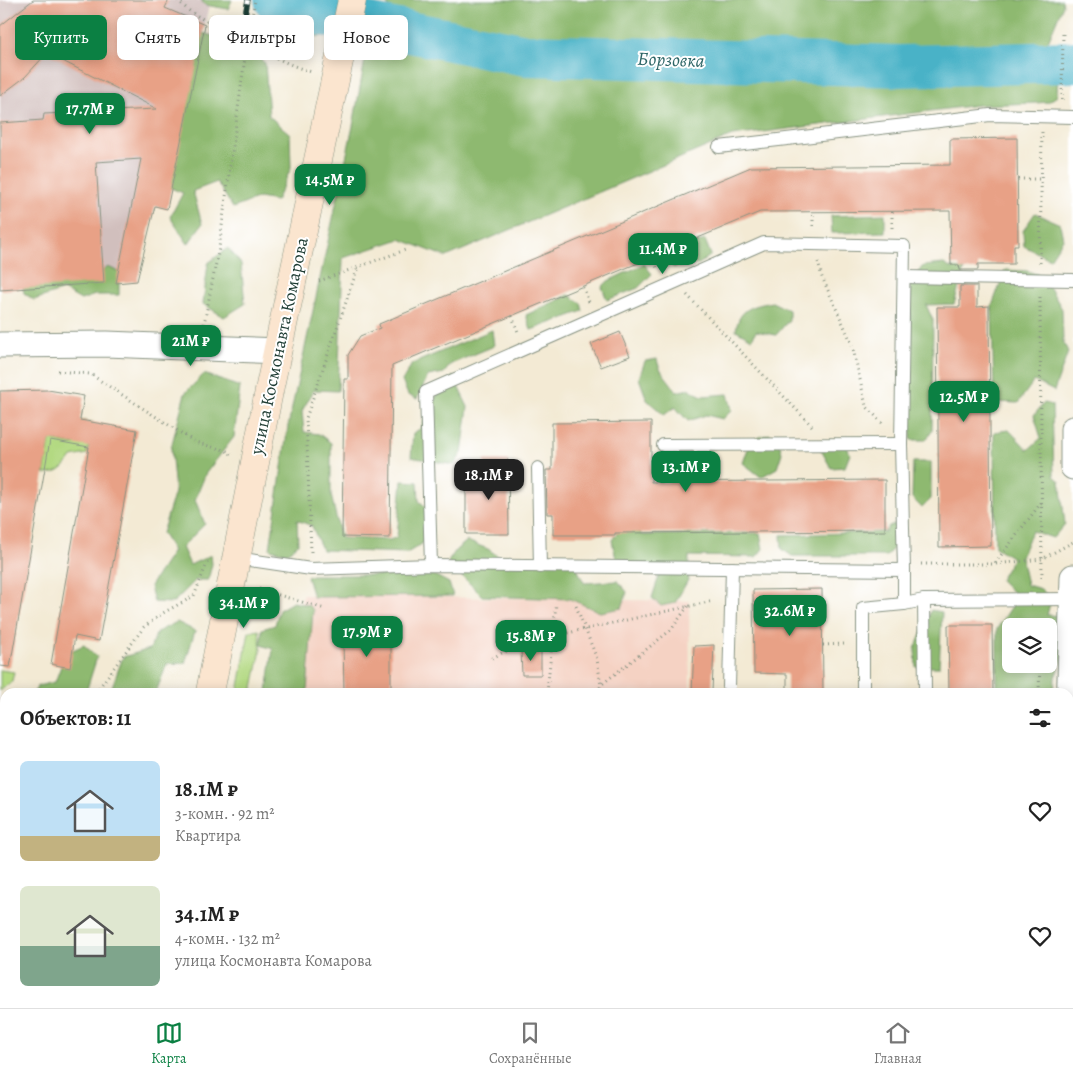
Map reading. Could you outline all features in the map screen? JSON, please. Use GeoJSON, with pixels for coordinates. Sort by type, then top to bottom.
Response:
{"type":"FeatureCollection","features":[{"type":"Feature","properties":{"kind":"street","name":"улица Космонавта Комарова"},"geometry":{"type":"LineString","coordinates":[[211,688],[278,351],[352,0]]}},
{"type":"Feature","properties":{"kind":"street"},"geometry":{"type":"LineString","coordinates":[[0,345],[107,344],[278,351]]}},
{"type":"Feature","properties":{"kind":"street"},"geometry":{"type":"LineString","coordinates":[[1073,428],[1073,467]]}},
{"type":"Feature","properties":{"kind":"street"},"geometry":{"type":"LineString","coordinates":[[1070,688],[1072,588]]}},
{"type":"Feature","properties":{"kind":"lane"},"geometry":{"type":"LineString","coordinates":[[720,147],[990,115],[1073,117]]}},
{"type":"Feature","properties":{"kind":"lane"},"geometry":{"type":"LineString","coordinates":[[431,566],[426,392],[764,243],[904,246],[901,444],[904,604]]}},
{"type":"Feature","properties":{"kind":"lane"},"geometry":{"type":"LineString","coordinates":[[904,277],[1073,280]]}},
{"type":"Feature","properties":{"kind":"lane"},"geometry":{"type":"LineString","coordinates":[[664,445],[901,444]]}},
{"type":"Feature","properties":{"kind":"lane"},"geometry":{"type":"LineString","coordinates":[[538,468],[540,567]]}},
{"type":"Feature","properties":{"kind":"lane"},"geometry":{"type":"LineString","coordinates":[[236,558],[311,569],[431,566],[904,570]]}},
{"type":"Feature","properties":{"kind":"lane"},"geometry":{"type":"LineString","coordinates":[[729,687],[732,568]]}},
{"type":"Feature","properties":{"kind":"lane"},"geometry":{"type":"LineString","coordinates":[[863,688],[863,608],[924,600],[1042,599],[1072,588]]}},
{"type":"Feature","properties":{"kind":"lane"},"geometry":{"type":"LineString","coordinates":[[924,600],[924,688]]}},
{"type":"Feature","properties":{"kind":"path"},"geometry":{"type":"LineString","coordinates":[[178,0],[186,10],[209,22]]}},
{"type":"Feature","properties":{"kind":"path"},"geometry":{"type":"LineString","coordinates":[[251,15],[255,0]]}},
{"type":"Feature","properties":{"kind":"path"},"geometry":{"type":"LineString","coordinates":[[1062,105],[1063,31]]}},
{"type":"Feature","properties":{"kind":"path"},"geometry":{"type":"LineString","coordinates":[[200,347],[219,248],[245,60]]}},
{"type":"Feature","properties":{"kind":"path"},"geometry":{"type":"LineString","coordinates":[[282,60],[297,68],[336,80]]}},
{"type":"Feature","properties":{"kind":"path"},"geometry":{"type":"LineString","coordinates":[[1041,618],[1040,279],[1042,117]]}},
{"type":"Feature","properties":{"kind":"path"},"geometry":{"type":"LineString","coordinates":[[1018,180],[1041,179]]}},
{"type":"Feature","properties":{"kind":"path"},"geometry":{"type":"LineString","coordinates":[[813,244],[822,277],[852,344],[866,406],[901,444]]}},
{"type":"Feature","properties":{"kind":"path"},"geometry":{"type":"LineString","coordinates":[[314,282],[408,249]]}},
{"type":"Feature","properties":{"kind":"path"},"geometry":{"type":"LineString","coordinates":[[311,569],[306,418],[358,266]]}},
{"type":"Feature","properties":{"kind":"path"},"geometry":{"type":"LineString","coordinates":[[675,282],[830,444]]}},
{"type":"Feature","properties":{"kind":"path"},"geometry":{"type":"LineString","coordinates":[[54,370],[90,374],[195,442],[230,452],[232,461]]}},
{"type":"Feature","properties":{"kind":"path"},"geometry":{"type":"LineString","coordinates":[[995,564],[1042,502]]}},
{"type":"Feature","properties":{"kind":"path"},"geometry":{"type":"LineString","coordinates":[[904,570],[920,564],[995,564],[1042,559],[1073,542]]}},
{"type":"Feature","properties":{"kind":"path"},"geometry":{"type":"LineString","coordinates":[[99,688],[144,626],[194,596],[208,560]]}},
{"type":"Feature","properties":{"kind":"path"},"geometry":{"type":"LineString","coordinates":[[259,589],[325,609]]}},
{"type":"Feature","properties":{"kind":"path"},"geometry":{"type":"LineString","coordinates":[[492,658],[522,643],[645,618],[689,605],[731,598]]}},
{"type":"Feature","properties":{"kind":"path"},"geometry":{"type":"LineString","coordinates":[[547,688],[551,637],[556,604]]}},
{"type":"Feature","properties":{"kind":"path"},"geometry":{"type":"LineString","coordinates":[[600,688],[601,685],[671,630],[689,605]]}},
{"type":"Feature","properties":{"kind":"path"},"geometry":{"type":"LineString","coordinates":[[576,606],[596,658],[601,685]]}},
{"type":"Feature","properties":{"kind":"path"},"geometry":{"type":"LineString","coordinates":[[1039,688],[1040,673]]}},
{"type":"Feature","properties":{"kind":"shaded area"},"geometry":{"type":"Polygon","coordinates":[[[0,0],[210,0],[199,53],[199,15],[117,15],[117,60],[198,60],[167,209],[155,206],[137,281],[0,290],[0,0]]]}},
{"type":"Feature","properties":{"kind":"shaded area"},"geometry":{"type":"Polygon","coordinates":[[[303,595],[689,601],[690,688],[284,688],[303,595]]]}},
{"type":"Feature","properties":{"kind":"green space"},"geometry":{"type":"Polygon","coordinates":[[[201,0],[232,0],[228,9],[205,5],[201,0]]]}},
{"type":"Feature","properties":{"kind":"green space"},"geometry":{"type":"Polygon","coordinates":[[[279,0],[339,0],[336,15],[324,15],[324,36],[314,37],[314,15],[279,15],[279,0]]]}},
{"type":"Feature","properties":{"kind":"green space"},"geometry":{"type":"Polygon","coordinates":[[[385,0],[1062,0],[1063,5],[1042,56],[1050,74],[1058,68],[1057,96],[1048,102],[978,105],[732,136],[446,257],[400,239],[343,258],[338,391],[314,390],[302,411],[304,432],[319,434],[331,443],[331,495],[341,538],[390,540],[397,537],[402,481],[418,482],[419,501],[426,507],[426,537],[422,544],[407,553],[322,550],[312,526],[297,520],[298,544],[287,553],[270,549],[288,426],[353,126],[365,60],[408,60],[408,15],[393,14],[385,0]]]}},
{"type":"Feature","properties":{"kind":"green space"},"geometry":{"type":"Polygon","coordinates":[[[199,32],[209,35],[209,60],[261,60],[265,63],[269,116],[290,134],[291,168],[276,201],[259,198],[233,208],[217,182],[193,191],[202,224],[188,244],[170,217],[183,193],[161,184],[189,60],[199,60],[199,32]]]}},
{"type":"Feature","properties":{"kind":"green space"},"geometry":{"type":"Polygon","coordinates":[[[1035,213],[1060,224],[1063,239],[1050,259],[1024,246],[1023,231],[1035,213]]]}},
{"type":"Feature","properties":{"kind":"green space"},"geometry":{"type":"Polygon","coordinates":[[[885,214],[885,232],[832,233],[831,216],[885,214]]]}},
{"type":"Feature","properties":{"kind":"green space"},"geometry":{"type":"Polygon","coordinates":[[[705,240],[711,255],[699,264],[673,267],[666,257],[688,245],[705,240]]]}},
{"type":"Feature","properties":{"kind":"green space"},"geometry":{"type":"Polygon","coordinates":[[[228,248],[241,264],[245,304],[224,317],[203,304],[208,263],[228,248]]]}},
{"type":"Feature","properties":{"kind":"green space"},"geometry":{"type":"Polygon","coordinates":[[[644,264],[652,274],[638,288],[607,300],[602,287],[608,281],[644,264]]]}},
{"type":"Feature","properties":{"kind":"green space"},"geometry":{"type":"Polygon","coordinates":[[[944,264],[950,268],[964,269],[954,304],[926,305],[933,320],[932,431],[926,440],[911,440],[910,283],[923,266],[944,264]]]}},
{"type":"Feature","properties":{"kind":"green space"},"geometry":{"type":"Polygon","coordinates":[[[108,267],[119,272],[119,295],[95,295],[81,300],[63,290],[34,300],[24,293],[21,279],[100,274],[108,267]]]}},
{"type":"Feature","properties":{"kind":"green space"},"geometry":{"type":"Polygon","coordinates":[[[1005,270],[1027,271],[1043,276],[1062,309],[1063,341],[1068,352],[1054,391],[1034,381],[1018,403],[994,402],[992,306],[1005,270]]]}},
{"type":"Feature","properties":{"kind":"green space"},"geometry":{"type":"Polygon","coordinates":[[[569,295],[581,303],[583,311],[531,330],[526,315],[569,295]]]}},
{"type":"Feature","properties":{"kind":"green space"},"geometry":{"type":"Polygon","coordinates":[[[772,302],[789,310],[789,320],[776,335],[756,331],[752,339],[736,330],[740,317],[748,309],[772,302]]]}},
{"type":"Feature","properties":{"kind":"green space"},"geometry":{"type":"Polygon","coordinates":[[[492,330],[494,346],[451,364],[444,373],[428,376],[417,399],[408,395],[402,381],[412,364],[492,330]]]}},
{"type":"Feature","properties":{"kind":"green space"},"geometry":{"type":"Polygon","coordinates":[[[657,359],[662,372],[676,392],[689,389],[702,396],[728,394],[732,410],[723,419],[706,415],[688,421],[675,407],[664,415],[647,400],[639,378],[645,361],[657,359]]]}},
{"type":"Feature","properties":{"kind":"green space"},"geometry":{"type":"Polygon","coordinates":[[[204,374],[240,387],[234,437],[206,473],[195,500],[205,524],[182,547],[190,565],[211,555],[212,564],[208,580],[196,580],[173,603],[154,602],[150,586],[173,551],[162,533],[175,492],[171,448],[185,393],[204,374]]]}},
{"type":"Feature","properties":{"kind":"green space"},"geometry":{"type":"Polygon","coordinates":[[[453,376],[468,407],[462,453],[454,465],[411,457],[413,433],[420,429],[438,393],[453,376]]]}},
{"type":"Feature","properties":{"kind":"green space"},"geometry":{"type":"Polygon","coordinates":[[[1044,403],[1052,405],[1054,476],[1060,481],[1065,524],[1053,538],[1032,531],[1021,557],[1027,585],[1041,589],[1051,600],[1047,615],[1065,616],[1066,649],[1057,672],[1057,618],[1004,618],[1018,597],[1000,580],[1013,558],[995,547],[994,432],[1009,430],[1028,450],[1041,438],[1034,415],[1044,403]]]}},
{"type":"Feature","properties":{"kind":"green space"},"geometry":{"type":"Polygon","coordinates":[[[80,420],[93,422],[87,454],[72,457],[64,468],[57,472],[44,474],[50,440],[75,445],[80,420]]]}},
{"type":"Feature","properties":{"kind":"green space"},"geometry":{"type":"Polygon","coordinates":[[[769,434],[778,439],[782,453],[777,468],[761,477],[743,463],[751,440],[769,434]]]}},
{"type":"Feature","properties":{"kind":"green space"},"geometry":{"type":"Polygon","coordinates":[[[845,441],[850,454],[845,467],[831,468],[821,450],[845,441]]]}},
{"type":"Feature","properties":{"kind":"green space"},"geometry":{"type":"Polygon","coordinates":[[[913,462],[931,462],[931,499],[922,508],[912,498],[913,462]]]}},
{"type":"Feature","properties":{"kind":"green space"},"geometry":{"type":"Polygon","coordinates":[[[896,524],[899,541],[887,556],[792,556],[782,549],[781,535],[885,532],[889,526],[896,524]]]}},
{"type":"Feature","properties":{"kind":"green space"},"geometry":{"type":"Polygon","coordinates":[[[622,527],[639,527],[641,535],[760,533],[763,549],[756,557],[689,556],[688,580],[675,603],[661,606],[652,598],[659,576],[651,565],[624,563],[616,559],[612,540],[622,527]]]}},
{"type":"Feature","properties":{"kind":"green space"},"geometry":{"type":"Polygon","coordinates":[[[467,541],[488,549],[506,562],[574,562],[584,583],[618,581],[627,592],[622,608],[600,612],[570,599],[482,596],[448,562],[456,550],[467,541]]]}},
{"type":"Feature","properties":{"kind":"green space"},"geometry":{"type":"Polygon","coordinates":[[[312,575],[434,575],[449,583],[453,596],[313,597],[307,577],[312,575]]]}},
{"type":"Feature","properties":{"kind":"green space"},"geometry":{"type":"Polygon","coordinates":[[[293,602],[308,605],[313,610],[307,688],[268,688],[273,649],[261,645],[262,629],[275,625],[279,610],[293,602]]]}},
{"type":"Feature","properties":{"kind":"green space"},"geometry":{"type":"Polygon","coordinates":[[[931,610],[942,612],[939,667],[916,667],[915,649],[931,610]]]}},
{"type":"Feature","properties":{"kind":"green space"},"geometry":{"type":"Polygon","coordinates":[[[1002,621],[1002,673],[1057,673],[1054,688],[997,688],[997,629],[1002,621]]]}},
{"type":"Feature","properties":{"kind":"green space"},"geometry":{"type":"Polygon","coordinates":[[[177,622],[195,631],[185,663],[167,664],[158,688],[111,688],[123,657],[150,649],[157,632],[177,622]]]}},
{"type":"Feature","properties":{"kind":"green space"},"geometry":{"type":"Polygon","coordinates":[[[259,630],[261,650],[253,688],[239,688],[249,632],[259,630]]]}},
{"type":"Feature","properties":{"kind":"green space"},"geometry":{"type":"Polygon","coordinates":[[[84,645],[97,657],[87,688],[37,688],[55,682],[66,653],[84,645]]]}},
{"type":"Feature","properties":{"kind":"green space"},"geometry":{"type":"Polygon","coordinates":[[[0,670],[14,672],[12,681],[4,688],[0,688],[0,670]]]}},
{"type":"Feature","properties":{"kind":"building"},"geometry":{"type":"Polygon","coordinates":[[[33,0],[169,0],[165,8],[181,15],[117,15],[117,60],[198,60],[167,209],[155,206],[137,281],[116,283],[141,159],[96,162],[104,283],[0,290],[0,123],[43,120],[44,114],[157,109],[61,60],[107,60],[107,15],[15,15],[15,60],[41,60],[25,77],[0,96],[0,26],[33,0]]]}},
{"type":"Feature","properties":{"kind":"building"},"geometry":{"type":"Polygon","coordinates":[[[199,22],[205,25],[199,54],[199,22]]]}},
{"type":"Feature","properties":{"kind":"building"},"geometry":{"type":"Polygon","coordinates":[[[1017,138],[1018,245],[1014,245],[1014,264],[978,264],[978,270],[960,270],[959,265],[951,265],[950,211],[760,212],[392,366],[390,538],[342,537],[344,379],[348,379],[348,355],[360,336],[380,328],[379,324],[751,167],[950,165],[950,139],[1017,138]]]}},
{"type":"Feature","properties":{"kind":"building"},"geometry":{"type":"Polygon","coordinates":[[[960,286],[977,286],[977,307],[989,306],[991,546],[939,547],[937,307],[960,307],[960,286]]]}},
{"type":"Feature","properties":{"kind":"building"},"geometry":{"type":"Polygon","coordinates":[[[620,332],[630,356],[601,367],[591,344],[620,332]]]}},
{"type":"Feature","properties":{"kind":"building"},"geometry":{"type":"Polygon","coordinates":[[[48,390],[84,396],[80,420],[137,430],[99,641],[75,636],[70,668],[51,664],[89,447],[50,440],[10,667],[0,666],[0,391],[48,390]]]}},
{"type":"Feature","properties":{"kind":"building"},"geometry":{"type":"Polygon","coordinates":[[[651,422],[651,482],[885,480],[885,531],[553,535],[553,514],[547,514],[546,470],[552,470],[552,423],[651,422]]]}},
{"type":"Feature","properties":{"kind":"building"},"geometry":{"type":"Polygon","coordinates":[[[484,460],[508,460],[509,534],[466,534],[466,482],[484,482],[484,460]]]}},
{"type":"Feature","properties":{"kind":"building"},"geometry":{"type":"Polygon","coordinates":[[[822,589],[823,688],[787,688],[787,674],[754,673],[753,590],[822,589]]]}},
{"type":"Feature","properties":{"kind":"building"},"geometry":{"type":"Polygon","coordinates":[[[348,620],[381,620],[381,641],[391,641],[391,688],[344,688],[343,641],[348,641],[348,620]]]}},
{"type":"Feature","properties":{"kind":"building"},"geometry":{"type":"Polygon","coordinates":[[[948,625],[992,625],[993,688],[949,688],[948,625]]]}},
{"type":"Feature","properties":{"kind":"building"},"geometry":{"type":"Polygon","coordinates":[[[714,645],[712,688],[692,688],[694,646],[714,645]]]}},
{"type":"Feature","properties":{"kind":"building"},"geometry":{"type":"Polygon","coordinates":[[[521,650],[541,650],[541,675],[522,675],[521,650]]]}},
{"type":"Feature","properties":{"kind":"waterway","name":"Борзовка"},"geometry":{"type":"LineString","coordinates":[[275,0],[322,15],[526,55],[899,66],[1073,62]]}},
{"type":"Feature","properties":{"kind":"railway"},"geometry":{"type":"LineString","coordinates":[[245,15],[248,0]]}}]}
